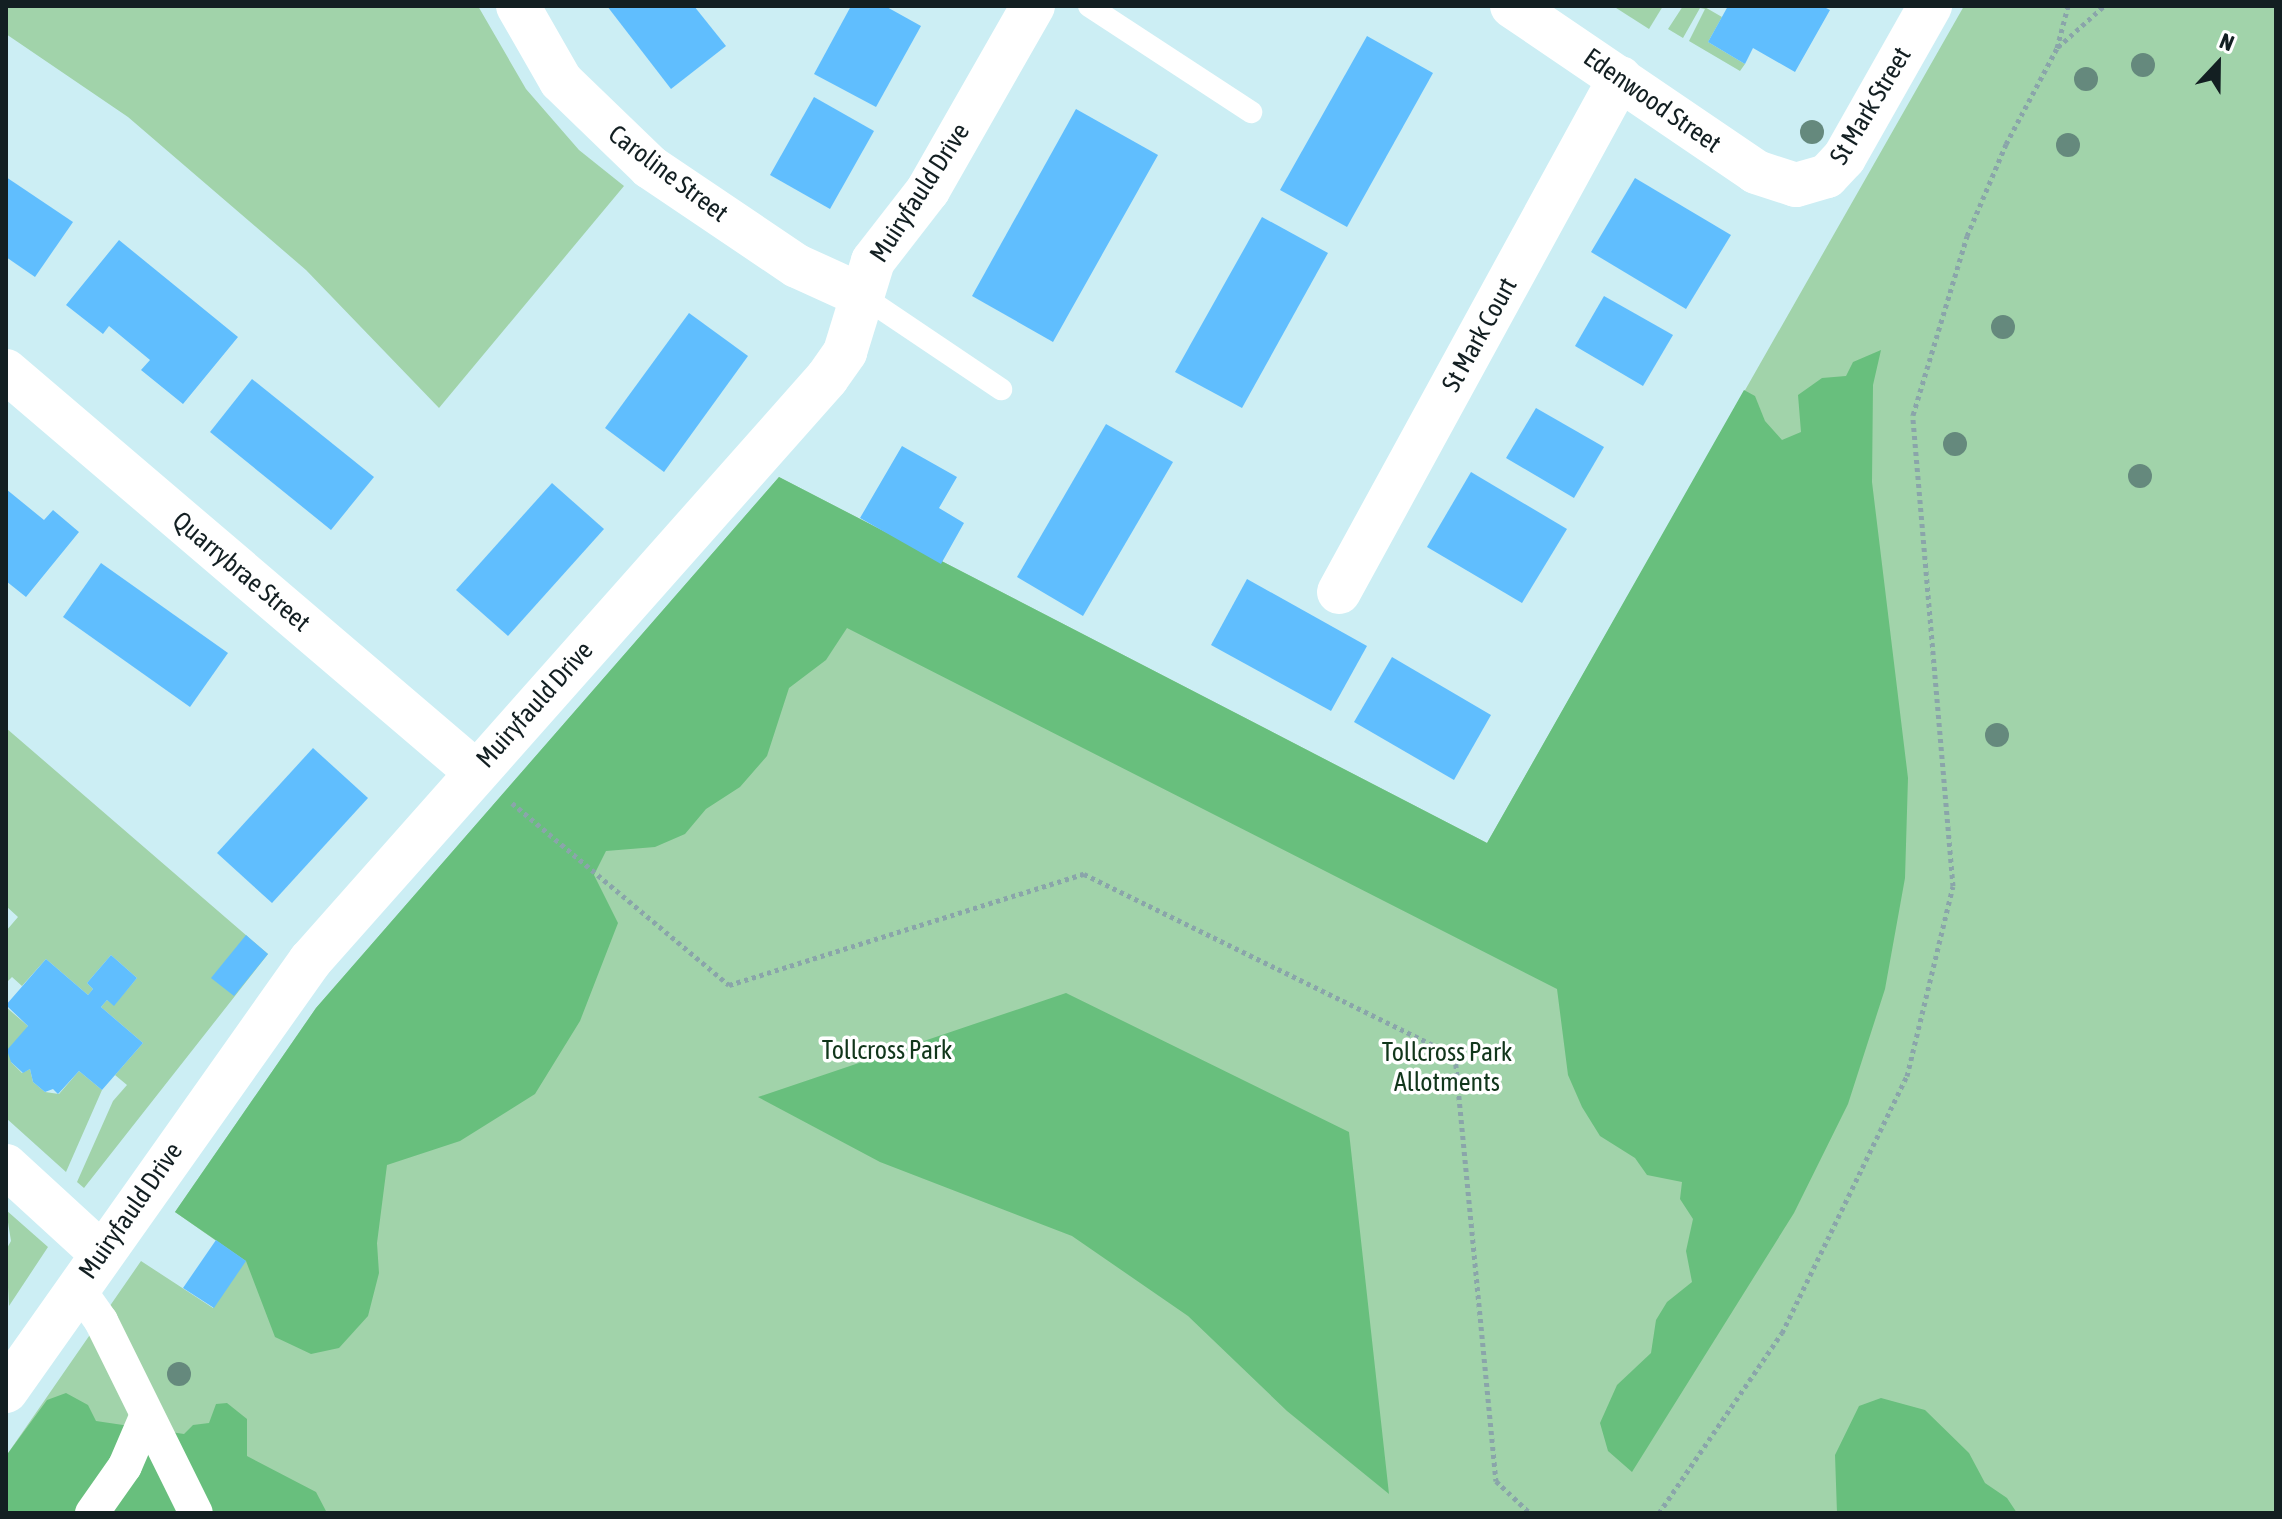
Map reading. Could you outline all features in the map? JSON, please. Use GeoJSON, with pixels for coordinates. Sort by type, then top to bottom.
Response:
{"type":"FeatureCollection","features":[{"type":"Feature","properties":{"kind":"street","name":"Caroline Street"},"geometry":{"type":"LineString","coordinates":[[518,6],[561,81],[650,167],[797,266],[861,295]]}},
{"type":"Feature","properties":{"kind":"street","name":"Muiryfauld Drive"},"geometry":{"type":"LineString","coordinates":[[6,1391],[310,961],[827,378],[845,352],[873,261],[928,190],[1033,6]]}},
{"type":"Feature","properties":{"kind":"street","name":"Edenwood Street"},"geometry":{"type":"LineString","coordinates":[[1512,6],[1756,172],[1796,185]]}},
{"type":"Feature","properties":{"kind":"street","name":"St Mark Street"},"geometry":{"type":"LineString","coordinates":[[1796,185],[1827,176],[1844,158],[1930,6]]}},
{"type":"Feature","properties":{"kind":"street","name":"St Mark Court"},"geometry":{"type":"LineString","coordinates":[[1339,592],[1620,78]]}},
{"type":"Feature","properties":{"kind":"street","name":"Quarrybrae Street"},"geometry":{"type":"LineString","coordinates":[[6,371],[476,772]]}},
{"type":"Feature","properties":{"kind":"street"},"geometry":{"type":"LineString","coordinates":[[6,1166],[89,1270],[101,1321],[196,1513]]}},
{"type":"Feature","properties":{"kind":"street"},"geometry":{"type":"LineString","coordinates":[[92,1513],[125,1466],[146,1417]]}},
{"type":"Feature","properties":{"kind":"lane"},"geometry":{"type":"LineString","coordinates":[[1089,6],[1251,112]]}},
{"type":"Feature","properties":{"kind":"lane"},"geometry":{"type":"LineString","coordinates":[[861,295],[1001,389]]}},
{"type":"Feature","properties":{"kind":"path"},"geometry":{"type":"LineString","coordinates":[[1659,1513],[1782,1333],[1907,1076],[1953,886],[1913,415],[1967,236],[2006,144],[2057,48],[2068,6]]}},
{"type":"Feature","properties":{"kind":"path"},"geometry":{"type":"LineString","coordinates":[[2057,48],[2104,6]]}},
{"type":"Feature","properties":{"kind":"path"},"geometry":{"type":"LineString","coordinates":[[476,772],[729,985],[1084,874],[1455,1056],[1496,1481],[1530,1513]]}},
{"type":"Feature","properties":{"kind":"green space"},"geometry":{"type":"Polygon","coordinates":[[[6,6],[478,6],[526,89],[579,150],[624,186],[439,408],[306,270],[128,117],[6,34],[6,6]]]}},
{"type":"Feature","properties":{"kind":"green space"},"geometry":{"type":"Polygon","coordinates":[[[1613,6],[1663,6],[1649,29],[1613,6]]]}},
{"type":"Feature","properties":{"kind":"green space"},"geometry":{"type":"Polygon","coordinates":[[[1683,6],[1703,6],[1722,17],[1708,42],[1745,64],[1740,71],[1689,41],[1705,9],[1700,8],[1683,38],[1668,29],[1683,6]]]}},
{"type":"Feature","properties":{"kind":"green space","name":"Tollcross Park"},"geometry":{"type":"Polygon","coordinates":[[[1964,6],[2276,6],[2276,1513],[6,1513],[6,1456],[141,1261],[213,1308],[245,1261],[175,1212],[316,1008],[779,477],[1487,843],[1964,6]]]}},
{"type":"Feature","properties":{"kind":"green space"},"geometry":{"type":"Polygon","coordinates":[[[1881,350],[1873,385],[1872,482],[1908,778],[1905,878],[1885,989],[1848,1104],[1794,1213],[1632,1472],[1608,1451],[1600,1423],[1617,1385],[1651,1353],[1656,1320],[1667,1302],[1692,1282],[1686,1251],[1693,1219],[1680,1199],[1682,1182],[1647,1175],[1635,1158],[1600,1136],[1582,1107],[1568,1075],[1557,989],[847,628],[826,660],[789,688],[767,756],[740,787],[706,809],[685,834],[655,847],[606,851],[594,875],[618,923],[580,1021],[535,1094],[460,1141],[387,1165],[377,1243],[379,1273],[368,1316],[339,1348],[311,1354],[275,1337],[246,1261],[175,1212],[316,1008],[779,477],[1487,843],[1744,390],[1755,396],[1765,421],[1782,440],[1801,432],[1798,395],[1822,378],[1846,376],[1853,362],[1881,350]]]}},
{"type":"Feature","properties":{"kind":"green space"},"geometry":{"type":"Polygon","coordinates":[[[6,728],[268,954],[84,1188],[77,1182],[113,1101],[127,1085],[115,1075],[143,1043],[101,1007],[107,1000],[114,1005],[137,978],[111,955],[87,983],[93,989],[88,995],[46,959],[22,986],[12,977],[6,983],[6,931],[18,917],[6,906],[6,728]]]}},
{"type":"Feature","properties":{"kind":"green space"},"geometry":{"type":"Polygon","coordinates":[[[1066,993],[1349,1132],[1389,1494],[1287,1411],[1188,1316],[1072,1236],[880,1162],[758,1097],[1066,993]]]}},
{"type":"Feature","properties":{"kind":"green space"},"geometry":{"type":"Polygon","coordinates":[[[6,1007],[28,1026],[11,1062],[22,1073],[30,1069],[33,1082],[45,1092],[59,1094],[79,1071],[102,1090],[66,1172],[6,1118],[6,1007]]]}},
{"type":"Feature","properties":{"kind":"green space"},"geometry":{"type":"Polygon","coordinates":[[[6,1210],[48,1247],[9,1306],[6,1250],[11,1241],[6,1210]]]}},
{"type":"Feature","properties":{"kind":"green space"},"geometry":{"type":"Polygon","coordinates":[[[66,1393],[88,1405],[96,1421],[184,1434],[193,1425],[209,1423],[216,1404],[227,1403],[247,1419],[247,1456],[316,1492],[327,1513],[6,1513],[6,1456],[47,1400],[66,1393]]]}},
{"type":"Feature","properties":{"kind":"green space"},"geometry":{"type":"Polygon","coordinates":[[[1881,1398],[1925,1410],[1969,1453],[1985,1483],[2007,1498],[2017,1513],[1837,1513],[1835,1455],[1859,1406],[1881,1398]]]}},
{"type":"Feature","properties":{"kind":"building"},"geometry":{"type":"Polygon","coordinates":[[[607,6],[694,6],[726,46],[671,89],[607,6]]]}},
{"type":"Feature","properties":{"kind":"building"},"geometry":{"type":"Polygon","coordinates":[[[851,6],[885,6],[921,26],[876,107],[814,74],[851,6]]]}},
{"type":"Feature","properties":{"kind":"building"},"geometry":{"type":"Polygon","coordinates":[[[1728,6],[1822,6],[1830,10],[1795,72],[1753,48],[1745,64],[1708,42],[1728,6]]]}},
{"type":"Feature","properties":{"kind":"building"},"geometry":{"type":"Polygon","coordinates":[[[1367,36],[1433,73],[1347,227],[1280,190],[1367,36]]]}},
{"type":"Feature","properties":{"kind":"building"},"geometry":{"type":"Polygon","coordinates":[[[814,97],[874,131],[830,209],[770,175],[814,97]]]}},
{"type":"Feature","properties":{"kind":"building"},"geometry":{"type":"Polygon","coordinates":[[[1076,109],[1158,155],[1053,342],[972,296],[1076,109]]]}},
{"type":"Feature","properties":{"kind":"building"},"geometry":{"type":"Polygon","coordinates":[[[6,177],[73,222],[35,277],[6,257],[6,177]]]}},
{"type":"Feature","properties":{"kind":"building"},"geometry":{"type":"Polygon","coordinates":[[[1635,178],[1731,235],[1686,309],[1591,252],[1635,178]]]}},
{"type":"Feature","properties":{"kind":"building"},"geometry":{"type":"Polygon","coordinates":[[[1262,217],[1328,253],[1242,408],[1175,372],[1262,217]]]}},
{"type":"Feature","properties":{"kind":"building"},"geometry":{"type":"Polygon","coordinates":[[[119,240],[238,337],[183,404],[141,370],[150,360],[109,326],[103,334],[66,305],[119,240]]]}},
{"type":"Feature","properties":{"kind":"building"},"geometry":{"type":"Polygon","coordinates":[[[1604,296],[1673,335],[1643,386],[1575,346],[1604,296]]]}},
{"type":"Feature","properties":{"kind":"building"},"geometry":{"type":"Polygon","coordinates":[[[689,313],[748,356],[664,472],[605,428],[689,313]]]}},
{"type":"Feature","properties":{"kind":"building"},"geometry":{"type":"Polygon","coordinates":[[[252,379],[374,477],[331,530],[210,432],[252,379]]]}},
{"type":"Feature","properties":{"kind":"building"},"geometry":{"type":"Polygon","coordinates":[[[1536,408],[1604,447],[1574,498],[1506,458],[1536,408]]]}},
{"type":"Feature","properties":{"kind":"building"},"geometry":{"type":"Polygon","coordinates":[[[1106,424],[1173,462],[1083,616],[1017,577],[1106,424]]]}},
{"type":"Feature","properties":{"kind":"building"},"geometry":{"type":"Polygon","coordinates":[[[902,446],[957,477],[939,508],[964,523],[941,564],[860,518],[902,446]]]}},
{"type":"Feature","properties":{"kind":"building"},"geometry":{"type":"Polygon","coordinates":[[[1471,472],[1567,529],[1522,603],[1427,547],[1471,472]]]}},
{"type":"Feature","properties":{"kind":"building"},"geometry":{"type":"Polygon","coordinates":[[[552,483],[604,529],[508,636],[456,590],[552,483]]]}},
{"type":"Feature","properties":{"kind":"building"},"geometry":{"type":"Polygon","coordinates":[[[6,489],[44,520],[53,510],[79,532],[26,597],[6,581],[6,489]]]}},
{"type":"Feature","properties":{"kind":"building"},"geometry":{"type":"Polygon","coordinates":[[[101,563],[228,653],[190,707],[63,617],[101,563]]]}},
{"type":"Feature","properties":{"kind":"building"},"geometry":{"type":"Polygon","coordinates":[[[1247,579],[1367,646],[1331,711],[1211,645],[1247,579]]]}},
{"type":"Feature","properties":{"kind":"building"},"geometry":{"type":"Polygon","coordinates":[[[1392,657],[1491,715],[1454,780],[1354,722],[1392,657]]]}},
{"type":"Feature","properties":{"kind":"building"},"geometry":{"type":"Polygon","coordinates":[[[313,748],[368,798],[272,903],[217,853],[313,748]]]}},
{"type":"Feature","properties":{"kind":"building"},"geometry":{"type":"Polygon","coordinates":[[[246,935],[268,954],[234,996],[211,978],[246,935]]]}},
{"type":"Feature","properties":{"kind":"building"},"geometry":{"type":"Polygon","coordinates":[[[111,955],[137,978],[114,1006],[107,1000],[101,1007],[143,1043],[102,1090],[79,1071],[58,1094],[53,1089],[45,1092],[33,1082],[30,1069],[23,1073],[11,1062],[7,1050],[28,1026],[6,1005],[46,959],[88,995],[93,989],[87,983],[111,955]]]}},
{"type":"Feature","properties":{"kind":"building"},"geometry":{"type":"Polygon","coordinates":[[[216,1240],[246,1261],[214,1308],[183,1288],[216,1240]]]}},
{"type":"Feature","properties":{"kind":"park label","name":"Tollcross Park Allotments"},"geometry":{"type":"Point","coordinates":[1447,1068]}}]}
